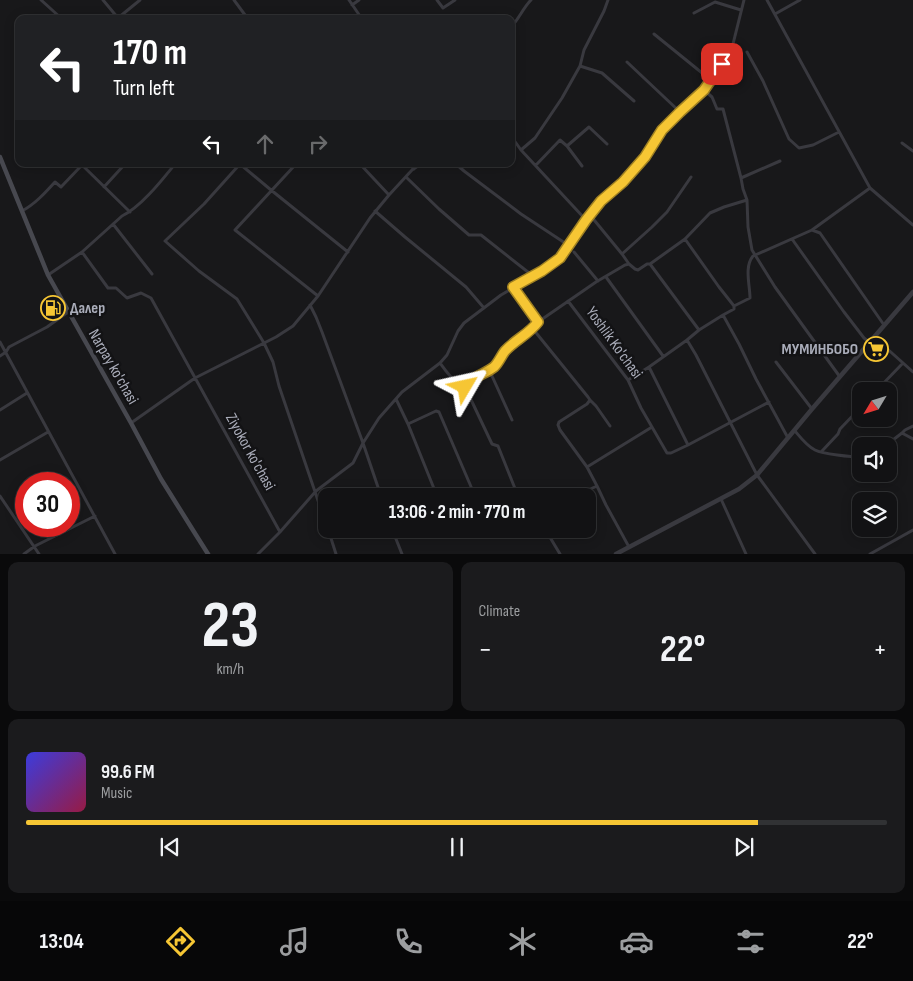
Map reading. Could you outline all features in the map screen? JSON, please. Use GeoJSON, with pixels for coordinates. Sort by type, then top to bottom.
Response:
{"type":"FeatureCollection","features":[{"type":"Feature","properties":{"kind":"main road","name":"Narpay ko'chasi"},"geometry":{"type":"LineString","coordinates":[[0,157],[48,275],[131,423],[160,479],[208,554]]}},
{"type":"Feature","properties":{"kind":"street"},"geometry":{"type":"LineString","coordinates":[[41,0],[58,15]]}},
{"type":"Feature","properties":{"kind":"street"},"geometry":{"type":"LineString","coordinates":[[103,0],[116,15]]}},
{"type":"Feature","properties":{"kind":"street"},"geometry":{"type":"LineString","coordinates":[[122,15],[140,0]]}},
{"type":"Feature","properties":{"kind":"street"},"geometry":{"type":"LineString","coordinates":[[234,0],[245,15]]}},
{"type":"Feature","properties":{"kind":"street"},"geometry":{"type":"LineString","coordinates":[[349,0],[359,15]]}},
{"type":"Feature","properties":{"kind":"street"},"geometry":{"type":"LineString","coordinates":[[352,5],[359,0]]}},
{"type":"Feature","properties":{"kind":"street"},"geometry":{"type":"LineString","coordinates":[[437,0],[444,8],[455,0]]}},
{"type":"Feature","properties":{"kind":"street"},"geometry":{"type":"LineString","coordinates":[[515,23],[531,0]]}},
{"type":"Feature","properties":{"kind":"street"},"geometry":{"type":"LineString","coordinates":[[521,150],[536,138],[562,98],[580,66],[584,50],[608,0]]}},
{"type":"Feature","properties":{"kind":"street"},"geometry":{"type":"LineString","coordinates":[[258,554],[316,492],[353,463],[379,418],[402,392],[440,363],[447,355],[458,331],[464,323],[501,294],[542,271],[560,258],[601,201],[623,182],[645,157],[662,130],[712,81],[732,48],[744,0]]}},
{"type":"Feature","properties":{"kind":"street"},"geometry":{"type":"LineString","coordinates":[[767,0],[870,188],[913,225]]}},
{"type":"Feature","properties":{"kind":"street"},"geometry":{"type":"LineString","coordinates":[[775,14],[800,0]]}},
{"type":"Feature","properties":{"kind":"street"},"geometry":{"type":"LineString","coordinates":[[694,13],[715,2],[741,10]]}},
{"type":"Feature","properties":{"kind":"street"},"geometry":{"type":"LineString","coordinates":[[654,34],[712,81]]}},
{"type":"Feature","properties":{"kind":"street"},"geometry":{"type":"LineString","coordinates":[[747,52],[764,81],[789,139],[799,148],[813,145],[839,132]]}},
{"type":"Feature","properties":{"kind":"street"},"geometry":{"type":"LineString","coordinates":[[626,62],[680,112]]}},
{"type":"Feature","properties":{"kind":"street"},"geometry":{"type":"LineString","coordinates":[[580,66],[602,73],[634,100]]}},
{"type":"Feature","properties":{"kind":"street"},"geometry":{"type":"LineString","coordinates":[[704,90],[712,97],[717,109],[723,109],[747,200],[748,227],[752,250],[840,377]]}},
{"type":"Feature","properties":{"kind":"street"},"geometry":{"type":"LineString","coordinates":[[567,146],[589,127],[607,144]]}},
{"type":"Feature","properties":{"kind":"street"},"geometry":{"type":"LineString","coordinates":[[536,165],[560,140],[582,166]]}},
{"type":"Feature","properties":{"kind":"street"},"geometry":{"type":"LineString","coordinates":[[515,142],[586,220]]}},
{"type":"Feature","properties":{"kind":"street"},"geometry":{"type":"LineString","coordinates":[[902,143],[913,151]]}},
{"type":"Feature","properties":{"kind":"street"},"geometry":{"type":"LineString","coordinates":[[741,178],[780,161]]}},
{"type":"Feature","properties":{"kind":"street"},"geometry":{"type":"LineString","coordinates":[[22,211],[35,202],[55,182],[61,187],[78,167]]}},
{"type":"Feature","properties":{"kind":"street"},"geometry":{"type":"LineString","coordinates":[[84,167],[130,212]]}},
{"type":"Feature","properties":{"kind":"street"},"geometry":{"type":"LineString","coordinates":[[104,186],[123,167]]}},
{"type":"Feature","properties":{"kind":"street"},"geometry":{"type":"LineString","coordinates":[[48,275],[82,252],[122,216],[130,212],[173,167]]}},
{"type":"Feature","properties":{"kind":"street"},"geometry":{"type":"LineString","coordinates":[[237,167],[204,204],[165,241],[199,272],[237,299],[264,343],[273,362],[278,386],[318,498]]}},
{"type":"Feature","properties":{"kind":"street"},"geometry":{"type":"LineString","coordinates":[[244,167],[348,252]]}},
{"type":"Feature","properties":{"kind":"street"},"geometry":{"type":"LineString","coordinates":[[293,167],[235,230],[318,296]]}},
{"type":"Feature","properties":{"kind":"street"},"geometry":{"type":"LineString","coordinates":[[363,167],[389,195]]}},
{"type":"Feature","properties":{"kind":"street"},"geometry":{"type":"LineString","coordinates":[[131,423],[195,378],[276,337],[293,326],[318,296],[376,211],[417,167]]}},
{"type":"Feature","properties":{"kind":"street"},"geometry":{"type":"LineString","coordinates":[[459,167],[521,214],[568,245]]}},
{"type":"Feature","properties":{"kind":"street"},"geometry":{"type":"LineString","coordinates":[[406,177],[469,235],[481,235],[533,276]]}},
{"type":"Feature","properties":{"kind":"street"},"geometry":{"type":"LineString","coordinates":[[622,254],[667,212],[691,178]]}},
{"type":"Feature","properties":{"kind":"street"},"geometry":{"type":"LineString","coordinates":[[628,380],[699,330],[734,309],[734,306],[750,298],[748,268],[751,258],[812,230],[870,188]]}},
{"type":"Feature","properties":{"kind":"street"},"geometry":{"type":"LineString","coordinates":[[590,215],[628,264],[638,270],[650,264],[685,239],[710,214],[724,207],[747,200]]}},
{"type":"Feature","properties":{"kind":"street"},"geometry":{"type":"LineString","coordinates":[[376,211],[466,287],[484,308]]}},
{"type":"Feature","properties":{"kind":"street"},"geometry":{"type":"LineString","coordinates":[[113,224],[152,274]]}},
{"type":"Feature","properties":{"kind":"street"},"geometry":{"type":"LineString","coordinates":[[812,230],[820,234],[884,326]]}},
{"type":"Feature","properties":{"kind":"street"},"geometry":{"type":"LineString","coordinates":[[792,238],[844,312],[869,342]]}},
{"type":"Feature","properties":{"kind":"street"},"geometry":{"type":"LineString","coordinates":[[685,239],[734,306]]}},
{"type":"Feature","properties":{"kind":"street","name":"Ziyokor ko'chasi"},"geometry":{"type":"LineString","coordinates":[[82,252],[108,288],[116,288],[126,298],[141,294],[151,298],[280,532]]}},
{"type":"Feature","properties":{"kind":"street"},"geometry":{"type":"LineString","coordinates":[[574,252],[598,281]]}},
{"type":"Feature","properties":{"kind":"street"},"geometry":{"type":"LineString","coordinates":[[440,363],[460,385],[466,385],[496,365],[505,352],[533,329],[538,322],[598,281],[628,264]]}},
{"type":"Feature","properties":{"kind":"street"},"geometry":{"type":"LineString","coordinates":[[650,264],[699,330]]}},
{"type":"Feature","properties":{"kind":"street"},"geometry":{"type":"LineString","coordinates":[[606,276],[663,356]]}},
{"type":"Feature","properties":{"kind":"street"},"geometry":{"type":"LineString","coordinates":[[513,287],[538,322]]}},
{"type":"Feature","properties":{"kind":"street"},"geometry":{"type":"LineString","coordinates":[[616,554],[628,550],[740,489],[757,475],[913,292]]}},
{"type":"Feature","properties":{"kind":"street","name":"Yoshlik Ko'chasi"},"geometry":{"type":"LineString","coordinates":[[568,301],[628,380],[641,408],[667,453],[688,445]]}},
{"type":"Feature","properties":{"kind":"street"},"geometry":{"type":"LineString","coordinates":[[310,306],[316,316],[364,443],[378,488]]}},
{"type":"Feature","properties":{"kind":"street"},"geometry":{"type":"LineString","coordinates":[[0,356],[10,347],[68,312]]}},
{"type":"Feature","properties":{"kind":"street"},"geometry":{"type":"LineString","coordinates":[[723,315],[788,438]]}},
{"type":"Feature","properties":{"kind":"street"},"geometry":{"type":"LineString","coordinates":[[533,329],[610,426]]}},
{"type":"Feature","properties":{"kind":"street"},"geometry":{"type":"LineString","coordinates":[[874,337],[913,372]]}},
{"type":"Feature","properties":{"kind":"street"},"geometry":{"type":"LineString","coordinates":[[687,340],[757,475],[815,554]]}},
{"type":"Feature","properties":{"kind":"street"},"geometry":{"type":"LineString","coordinates":[[0,342],[115,554]]}},
{"type":"Feature","properties":{"kind":"street"},"geometry":{"type":"LineString","coordinates":[[776,362],[812,409]]}},
{"type":"Feature","properties":{"kind":"street"},"geometry":{"type":"LineString","coordinates":[[885,382],[903,363]]}},
{"type":"Feature","properties":{"kind":"street"},"geometry":{"type":"LineString","coordinates":[[648,367],[688,445],[770,402]]}},
{"type":"Feature","properties":{"kind":"street"},"geometry":{"type":"LineString","coordinates":[[487,372],[492,376],[512,420]]}},
{"type":"Feature","properties":{"kind":"street"},"geometry":{"type":"LineString","coordinates":[[466,385],[465,387],[492,444],[498,446],[515,488]]}},
{"type":"Feature","properties":{"kind":"street"},"geometry":{"type":"LineString","coordinates":[[0,410],[27,394]]}},
{"type":"Feature","properties":{"kind":"street"},"geometry":{"type":"LineString","coordinates":[[396,399],[434,488]]}},
{"type":"Feature","properties":{"kind":"street"},"geometry":{"type":"LineString","coordinates":[[590,400],[587,404],[559,422],[558,426],[587,467],[628,550]]}},
{"type":"Feature","properties":{"kind":"street"},"geometry":{"type":"LineString","coordinates":[[408,424],[436,411],[439,412],[472,488]]}},
{"type":"Feature","properties":{"kind":"street"},"geometry":{"type":"LineString","coordinates":[[821,451],[852,416]]}},
{"type":"Feature","properties":{"kind":"street"},"geometry":{"type":"LineString","coordinates":[[897,437],[913,426]]}},
{"type":"Feature","properties":{"kind":"street"},"geometry":{"type":"LineString","coordinates":[[587,467],[652,427]]}},
{"type":"Feature","properties":{"kind":"street"},"geometry":{"type":"LineString","coordinates":[[794,431],[815,450],[852,457]]}},
{"type":"Feature","properties":{"kind":"street"},"geometry":{"type":"LineString","coordinates":[[0,460],[48,432]]}},
{"type":"Feature","properties":{"kind":"street"},"geometry":{"type":"LineString","coordinates":[[902,433],[913,439]]}},
{"type":"Feature","properties":{"kind":"street"},"geometry":{"type":"LineString","coordinates":[[593,488],[597,486]]}},
{"type":"Feature","properties":{"kind":"street"},"geometry":{"type":"LineString","coordinates":[[0,496],[39,554]]}},
{"type":"Feature","properties":{"kind":"street"},"geometry":{"type":"LineString","coordinates":[[721,498],[746,554]]}},
{"type":"Feature","properties":{"kind":"street"},"geometry":{"type":"LineString","coordinates":[[24,554],[35,546],[95,516]]}},
{"type":"Feature","properties":{"kind":"street"},"geometry":{"type":"LineString","coordinates":[[870,554],[913,530]]}},
{"type":"Feature","properties":{"kind":"street"},"geometry":{"type":"LineString","coordinates":[[331,538],[336,554]]}},
{"type":"Feature","properties":{"kind":"street"},"geometry":{"type":"LineString","coordinates":[[396,538],[402,554]]}},
{"type":"Feature","properties":{"kind":"street"},"geometry":{"type":"LineString","coordinates":[[550,538],[560,554]]}},
{"type":"Feature","properties":{"kind":"place","name":"Далер"},"geometry":{"type":"Point","coordinates":[53,308]}},
{"type":"Feature","properties":{"kind":"place","name":"МУМИНБОБО"},"geometry":{"type":"Point","coordinates":[876,349]}},
{"type":"Feature","properties":{"kind":"route"},"geometry":{"type":"LineString","coordinates":[[465,387],[469,382],[496,365],[505,352],[533,329],[538,322],[513,287],[542,271],[560,258],[601,201],[623,182],[645,157],[662,130],[704,90],[722,64]]}}]}
